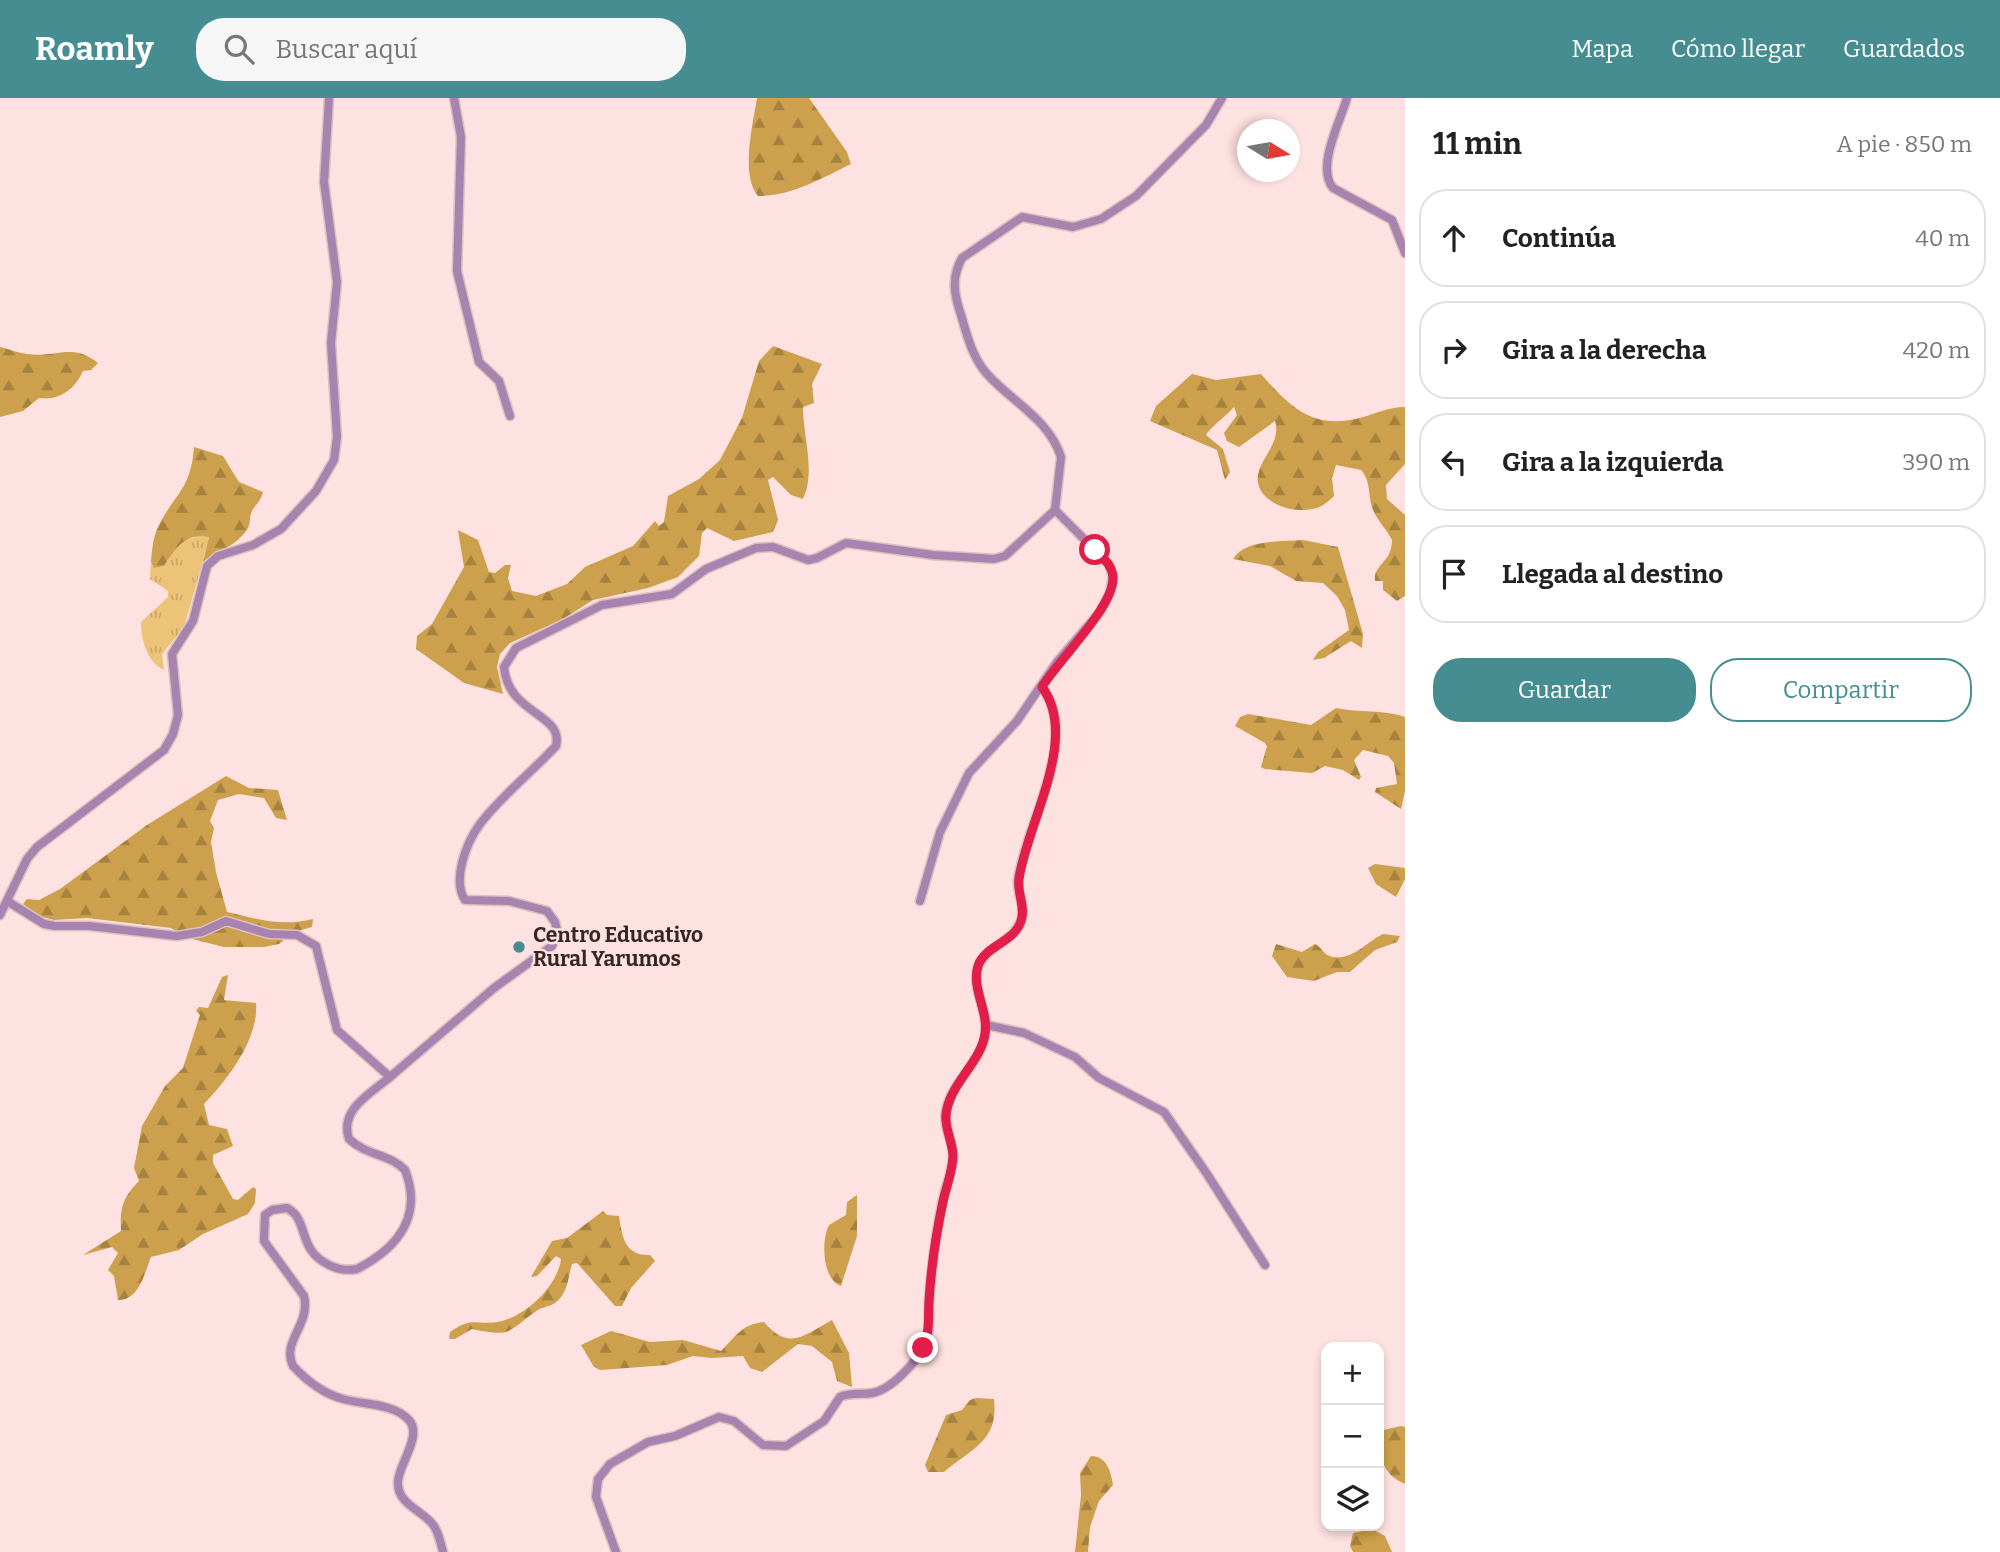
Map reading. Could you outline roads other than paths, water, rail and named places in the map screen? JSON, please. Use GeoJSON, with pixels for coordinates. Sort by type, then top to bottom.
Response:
{"type":"FeatureCollection","features":[{"type":"Feature","properties":{"kind":"street"},"geometry":{"type":"LineString","coordinates":[[0,915],[27,859],[37,847],[164,750],[173,734],[178,715],[172,654],[194,621],[207,566],[218,556],[253,545],[281,529],[316,491],[334,460],[337,437],[331,343],[337,282],[324,182],[328,98]]}},
{"type":"Feature","properties":{"kind":"street"},"geometry":{"type":"LineString","coordinates":[[454,98],[461,136],[457,271],[479,362],[499,381],[510,416]]}},
{"type":"Feature","properties":{"kind":"street"},"geometry":{"type":"LineString","coordinates":[[443,1552],[434,1525],[406,1503],[400,1493],[401,1466],[413,1436],[413,1426],[408,1419],[377,1404],[332,1395],[293,1367],[289,1349],[306,1313],[304,1296],[264,1241],[262,1232],[265,1215],[272,1210],[287,1208],[298,1216],[309,1250],[317,1259],[348,1270],[365,1265],[406,1229],[412,1210],[405,1170],[393,1161],[365,1153],[349,1139],[346,1131],[351,1110],[494,988],[545,951],[558,934],[555,922],[547,911],[509,901],[465,900],[458,890],[461,869],[479,824],[556,746],[558,736],[555,726],[513,696],[505,667],[516,648],[602,605],[672,594],[706,569],[756,548],[773,547],[808,560],[846,543],[933,555],[994,559],[1014,551],[1055,510],[1062,465],[1059,450],[1028,408],[987,374],[978,361],[955,295],[957,266],[962,258],[1022,217],[1073,227],[1101,219],[1136,196],[1206,125],[1222,98]]}},
{"type":"Feature","properties":{"kind":"street"},"geometry":{"type":"LineString","coordinates":[[1347,98],[1326,167],[1327,180],[1334,188],[1392,220],[1405,253]]}},
{"type":"Feature","properties":{"kind":"street"},"geometry":{"type":"LineString","coordinates":[[920,901],[940,832],[964,781],[980,758],[1017,721],[1057,662],[1100,612],[1113,580],[1109,564],[1055,510]]}},
{"type":"Feature","properties":{"kind":"street"},"geometry":{"type":"LineString","coordinates":[[615,1552],[596,1497],[598,1479],[610,1464],[648,1442],[675,1436],[719,1417],[734,1421],[763,1445],[774,1447],[790,1444],[827,1418],[840,1397],[885,1388],[920,1354],[928,1335],[929,1303],[941,1213],[953,1159],[945,1125],[947,1106],[984,1041],[986,1025],[977,976],[978,966],[986,954],[1013,934],[1021,920],[1018,882],[1028,841],[1051,772],[1055,715],[1051,700],[1042,687]]}},
{"type":"Feature","properties":{"kind":"street"},"geometry":{"type":"LineString","coordinates":[[7,901],[44,924],[55,926],[89,926],[177,936],[202,932],[226,921],[269,934],[297,935],[309,939],[321,957],[326,994],[337,1030],[390,1077]]}},
{"type":"Feature","properties":{"kind":"street"},"geometry":{"type":"LineString","coordinates":[[986,1025],[1024,1033],[1075,1057],[1099,1078],[1164,1112],[1265,1265]]}},
{"type":"Feature","properties":{"kind":"place","name":"Centro Educativo Rural Yarumos"},"geometry":{"type":"Point","coordinates":[519,947]}}]}
